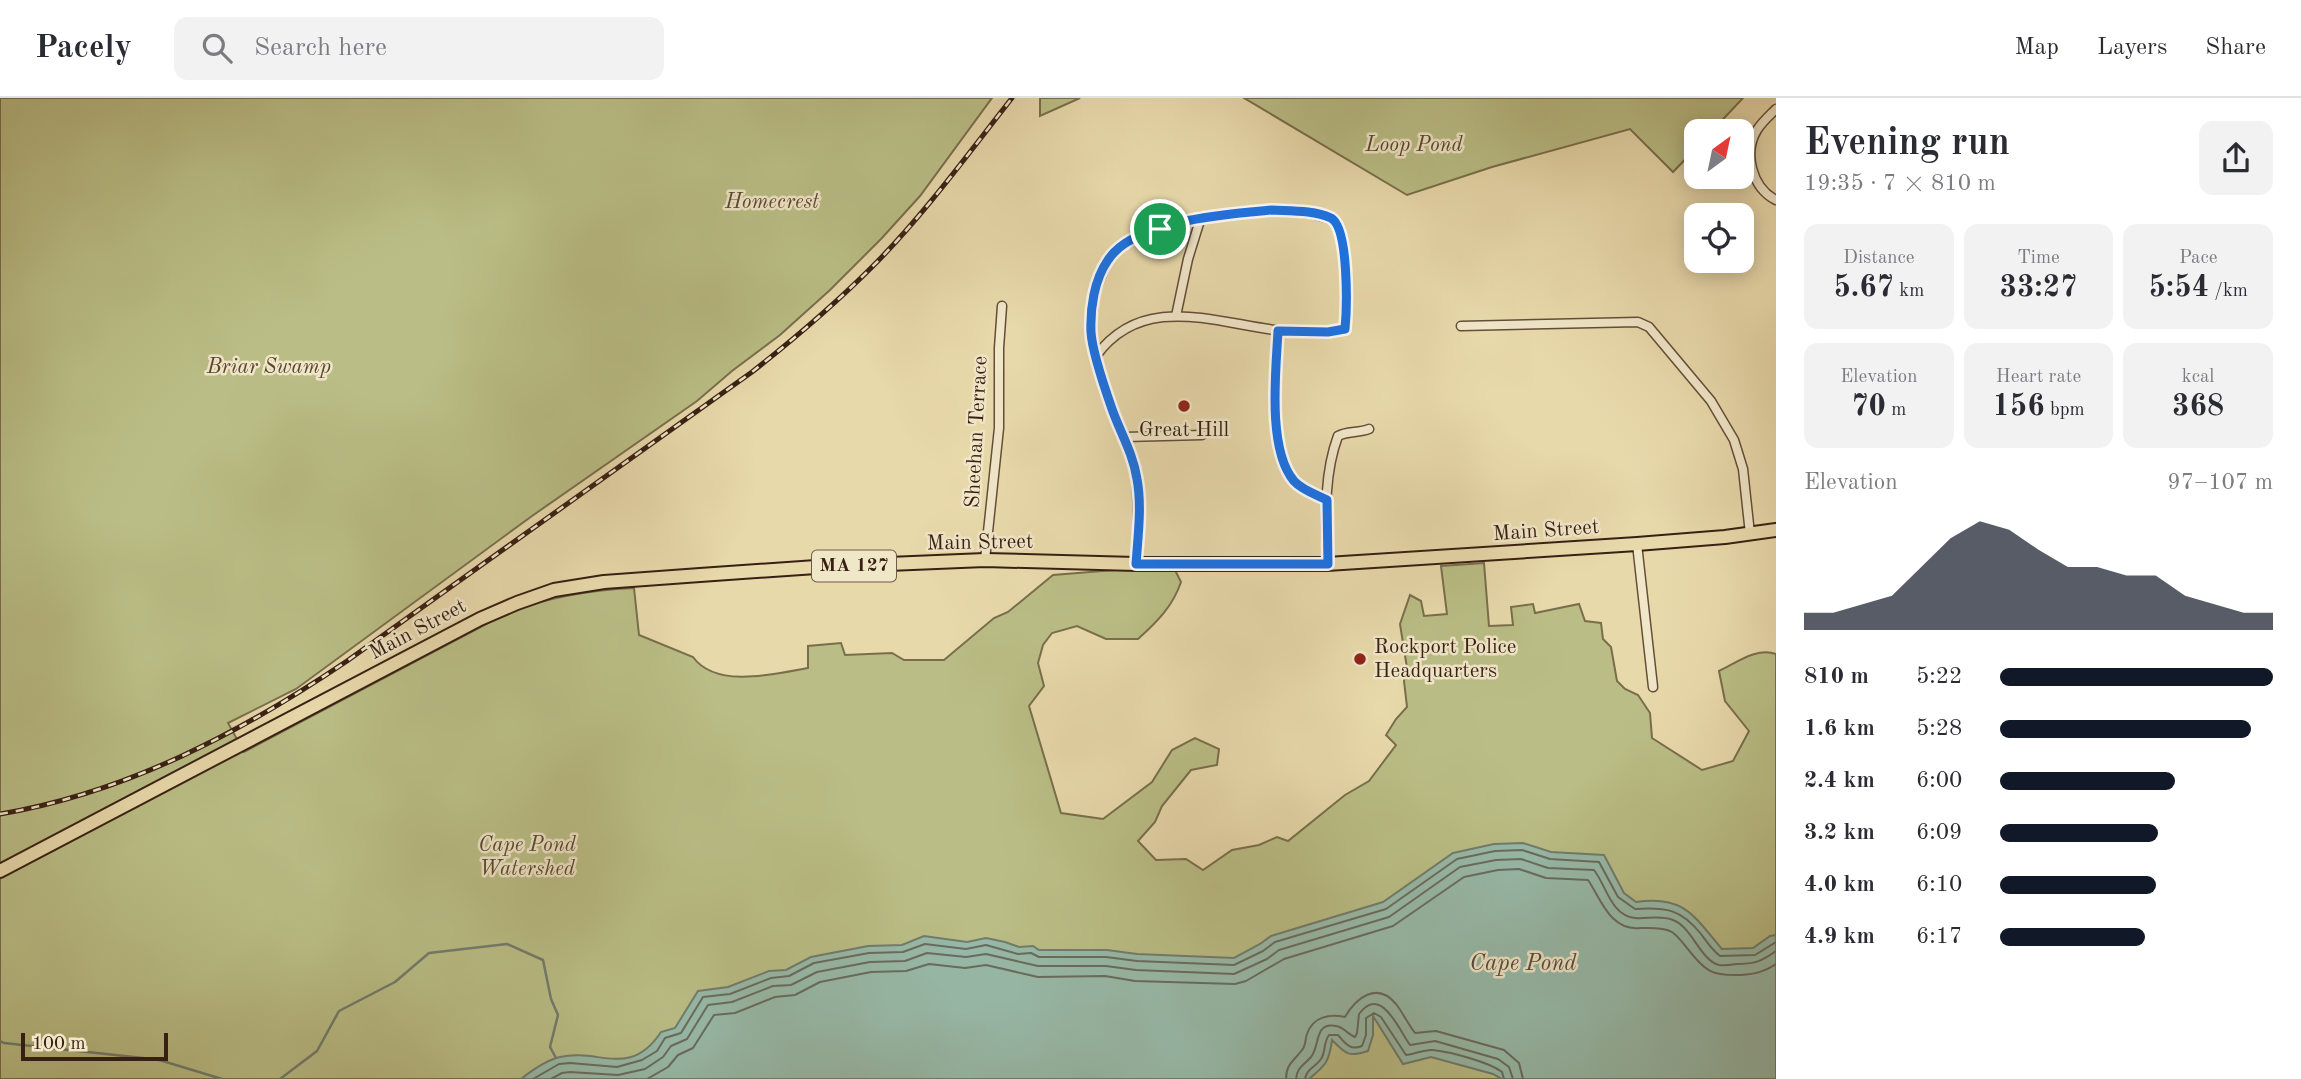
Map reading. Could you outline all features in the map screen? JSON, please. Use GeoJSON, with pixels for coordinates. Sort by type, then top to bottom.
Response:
{"type":"FeatureCollection","features":[{"type":"Feature","properties":{"kind":"main road","name":"Main Street"},"geometry":{"type":"LineString","coordinates":[[0,871],[480,619],[554,590],[604,582],[700,575],[985,560],[1136,564],[1328,564],[1637,544],[1776,530]]}},
{"type":"Feature","properties":{"kind":"street"},"geometry":{"type":"LineString","coordinates":[[1776,109],[1756,131],[1751,154],[1754,178],[1769,196],[1776,200]]}},
{"type":"Feature","properties":{"kind":"street"},"geometry":{"type":"LineString","coordinates":[[1096,356],[1105,344],[1138,323],[1165,316],[1202,317],[1278,331],[1328,332],[1345,329],[1346,285],[1340,231],[1334,220],[1309,213],[1272,210],[1201,217],[1135,237],[1108,259],[1100,277],[1091,314],[1091,334],[1096,356],[1112,410],[1125,438],[1137,479],[1136,564]]}},
{"type":"Feature","properties":{"kind":"street"},"geometry":{"type":"LineString","coordinates":[[1176,316],[1188,259],[1201,217]]}},
{"type":"Feature","properties":{"kind":"street","name":"Sheehan Terrace"},"geometry":{"type":"LineString","coordinates":[[985,560],[999,428],[1002,306]]}},
{"type":"Feature","properties":{"kind":"street"},"geometry":{"type":"LineString","coordinates":[[1461,326],[1638,322],[1649,327],[1710,401],[1734,440],[1743,468],[1750,534]]}},
{"type":"Feature","properties":{"kind":"street"},"geometry":{"type":"LineString","coordinates":[[1278,331],[1275,424],[1284,463],[1294,481],[1327,500]]}},
{"type":"Feature","properties":{"kind":"street"},"geometry":{"type":"LineString","coordinates":[[1328,564],[1327,500],[1331,460],[1338,436],[1369,429]]}},
{"type":"Feature","properties":{"kind":"street"},"geometry":{"type":"LineString","coordinates":[[1125,438],[1202,435]]}},
{"type":"Feature","properties":{"kind":"street"},"geometry":{"type":"LineString","coordinates":[[1637,544],[1653,687]]}},
{"type":"Feature","properties":{"kind":"green space"},"geometry":{"type":"Polygon","coordinates":[[[0,98],[992,98],[920,196],[830,290],[780,335],[697,401],[532,516],[296,689],[228,723],[244,752],[507,613],[569,595],[634,588],[639,635],[693,657],[703,667],[716,673],[747,677],[808,668],[808,646],[841,643],[845,655],[892,653],[904,660],[944,660],[994,618],[1008,612],[1053,575],[1115,570],[1175,570],[1181,582],[1174,599],[1158,620],[1138,639],[1106,639],[1077,626],[1052,633],[1043,645],[1038,663],[1044,686],[1029,706],[1061,813],[1103,819],[1152,782],[1172,750],[1195,738],[1219,749],[1217,765],[1191,770],[1162,806],[1155,822],[1138,841],[1156,860],[1186,859],[1203,870],[1232,850],[1259,845],[1277,837],[1288,841],[1345,795],[1369,781],[1396,745],[1386,735],[1407,707],[1404,681],[1407,668],[1400,624],[1410,595],[1421,601],[1424,616],[1447,614],[1441,566],[1484,563],[1489,626],[1513,625],[1511,607],[1533,604],[1535,613],[1579,604],[1585,621],[1601,623],[1603,639],[1611,647],[1617,681],[1625,689],[1638,695],[1650,713],[1652,738],[1702,770],[1733,761],[1749,731],[1725,701],[1719,671],[1754,654],[1776,654],[1776,1079],[0,1079],[0,98]]]}},
{"type":"Feature","properties":{"kind":"green space"},"geometry":{"type":"Polygon","coordinates":[[[1040,98],[1080,98],[1040,116],[1040,98]]]}},
{"type":"Feature","properties":{"kind":"green space","name":"Loop Pond"},"geometry":{"type":"Polygon","coordinates":[[[1244,98],[1743,98],[1723,119],[1684,119],[1684,161],[1673,172],[1630,129],[1492,167],[1407,195],[1244,98]]]}},
{"type":"Feature","properties":{"kind":"water","name":"Cape Pond"},"geometry":{"type":"Polygon","coordinates":[[[1523,843],[1551,852],[1604,855],[1624,893],[1636,902],[1666,902],[1686,910],[1722,949],[1753,948],[1776,935],[1776,1079],[1502,1079],[1493,1074],[1431,1057],[1403,1064],[1373,1016],[1373,1035],[1368,1051],[1347,1053],[1332,1040],[1326,1063],[1309,1079],[521,1079],[534,1069],[560,1057],[574,1055],[614,1059],[638,1054],[661,1032],[675,1028],[698,991],[728,987],[769,971],[786,970],[811,957],[868,946],[902,945],[924,936],[967,942],[986,938],[1019,947],[1033,946],[1039,950],[1107,950],[1137,954],[1234,958],[1271,936],[1383,902],[1453,853],[1494,844],[1523,843]]]}},
{"type":"Feature","properties":{"kind":"waterway"},"geometry":{"type":"LineString","coordinates":[[280,1079],[317,1051],[339,1011],[395,982],[429,953],[507,944],[543,960],[551,999],[558,1015],[550,1047],[556,1058]]}},
{"type":"Feature","properties":{"kind":"waterway"},"geometry":{"type":"LineString","coordinates":[[0,1041],[143,1058]]}},
{"type":"Feature","properties":{"kind":"waterway"},"geometry":{"type":"LineString","coordinates":[[156,1059],[222,1079]]}},
{"type":"Feature","properties":{"kind":"railway"},"geometry":{"type":"LineString","coordinates":[[0,814],[93,791],[181,756],[266,712],[347,661],[752,372],[798,334],[843,295],[891,247],[945,184],[1012,98]]}},
{"type":"Feature","properties":{"kind":"place","name":"Great Hill"},"geometry":{"type":"Point","coordinates":[1184,406]}},
{"type":"Feature","properties":{"kind":"place","name":"Rockport Police Headquarters"},"geometry":{"type":"Point","coordinates":[1360,659]}},
{"type":"Feature","properties":{"kind":"route"},"geometry":{"type":"LineString","coordinates":[[1272,210],[1325,216],[1334,220],[1340,231],[1346,285],[1345,329],[1328,332],[1278,331],[1275,397],[1275,424],[1284,463],[1294,481],[1327,500],[1328,564],[1136,564],[1139,512],[1137,479],[1096,356],[1091,334],[1091,314],[1094,294],[1108,259],[1135,237],[1160,229],[1201,217],[1272,210]]}},
{"type":"Feature","properties":{"kind":"park label","name":"Homecrest"},"geometry":{"type":"Point","coordinates":[772,202]}},
{"type":"Feature","properties":{"kind":"park label","name":"Briar Swamp"},"geometry":{"type":"Point","coordinates":[269,367]}},
{"type":"Feature","properties":{"kind":"park label","name":"Cape Pond Watershed"},"geometry":{"type":"Point","coordinates":[527,857]}}]}
